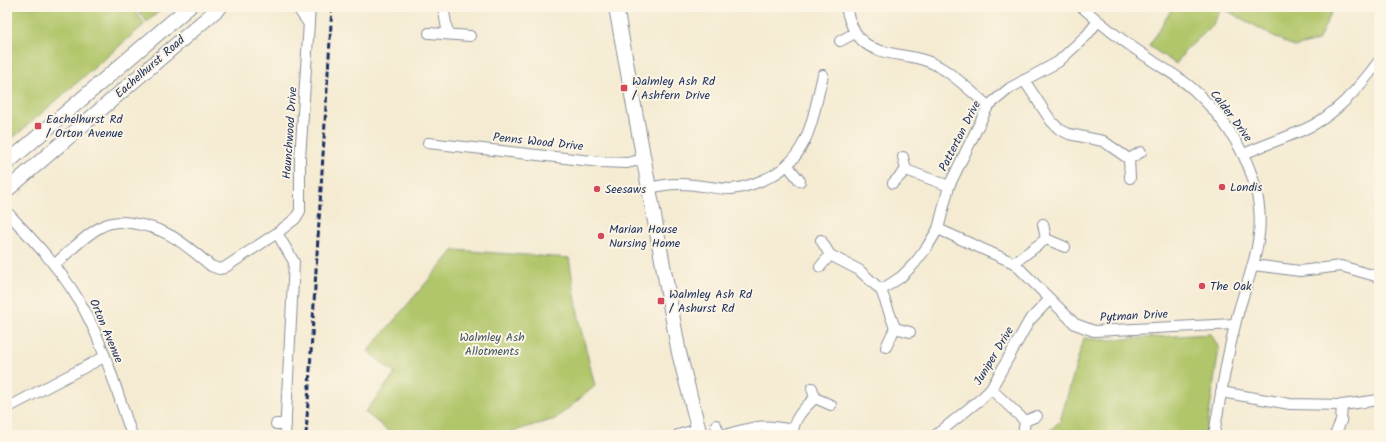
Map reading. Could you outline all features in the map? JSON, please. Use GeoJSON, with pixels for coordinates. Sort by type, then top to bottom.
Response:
{"type":"FeatureCollection","features":[{"type":"Feature","properties":{"kind":"main road","name":"Eachelhurst Road"},"geometry":{"type":"LineString","coordinates":[[7,163],[189,7]]}},
{"type":"Feature","properties":{"kind":"main road","name":"Eachelhurst Road"},"geometry":{"type":"LineString","coordinates":[[7,190],[220,7]]}},
{"type":"Feature","properties":{"kind":"main road"},"geometry":{"type":"LineString","coordinates":[[616,7],[679,353],[699,432]]}},
{"type":"Feature","properties":{"kind":"main road"},"geometry":{"type":"LineString","coordinates":[[168,25],[181,41]]}},
{"type":"Feature","properties":{"kind":"street"},"geometry":{"type":"LineString","coordinates":[[297,7],[309,24]]}},
{"type":"Feature","properties":{"kind":"street","name":"Haunchwood Drive"},"geometry":{"type":"LineString","coordinates":[[54,265],[98,228],[107,224],[121,221],[144,224],[166,231],[211,266],[219,268],[232,264],[277,233],[294,219],[300,211],[300,159],[310,7]]}},
{"type":"Feature","properties":{"kind":"street"},"geometry":{"type":"LineString","coordinates":[[443,7],[448,34]]}},
{"type":"Feature","properties":{"kind":"street"},"geometry":{"type":"LineString","coordinates":[[846,7],[855,33],[866,45],[879,52],[920,58],[943,69],[988,106]]}},
{"type":"Feature","properties":{"kind":"street","name":"Calder Drive"},"geometry":{"type":"LineString","coordinates":[[1082,7],[1098,22],[1194,90],[1216,115],[1244,154],[1258,198],[1259,234],[1253,265],[1235,324],[1214,435]]}},
{"type":"Feature","properties":{"kind":"street","name":"Patterton Drive"},"geometry":{"type":"LineString","coordinates":[[881,290],[901,277],[915,263],[938,229],[949,186],[988,106],[1010,88],[1058,62],[1069,54],[1098,22]]}},
{"type":"Feature","properties":{"kind":"street"},"geometry":{"type":"LineString","coordinates":[[429,33],[470,36]]}},
{"type":"Feature","properties":{"kind":"street"},"geometry":{"type":"LineString","coordinates":[[840,42],[855,33]]}},
{"type":"Feature","properties":{"kind":"street"},"geometry":{"type":"LineString","coordinates":[[1244,154],[1270,142],[1303,130],[1329,115],[1349,96],[1379,61]]}},
{"type":"Feature","properties":{"kind":"street"},"geometry":{"type":"LineString","coordinates":[[650,188],[677,184],[732,189],[771,177],[788,166],[801,150],[809,134],[823,75]]}},
{"type":"Feature","properties":{"kind":"street"},"geometry":{"type":"LineString","coordinates":[[1024,80],[1051,121],[1059,129],[1069,134],[1103,141],[1129,159]]}},
{"type":"Feature","properties":{"kind":"street","name":"Penns Wood Drive"},"geometry":{"type":"LineString","coordinates":[[428,143],[601,162],[627,163],[644,159]]}},
{"type":"Feature","properties":{"kind":"street"},"geometry":{"type":"LineString","coordinates":[[1129,159],[1141,152]]}},
{"type":"Feature","properties":{"kind":"street"},"geometry":{"type":"LineString","coordinates":[[903,157],[906,170]]}},
{"type":"Feature","properties":{"kind":"street"},"geometry":{"type":"LineString","coordinates":[[1129,159],[1130,178]]}},
{"type":"Feature","properties":{"kind":"street"},"geometry":{"type":"LineString","coordinates":[[788,166],[800,181]]}},
{"type":"Feature","properties":{"kind":"street"},"geometry":{"type":"LineString","coordinates":[[906,170],[949,186]]}},
{"type":"Feature","properties":{"kind":"street"},"geometry":{"type":"LineString","coordinates":[[893,183],[906,170]]}},
{"type":"Feature","properties":{"kind":"street","name":"Orton Avenue"},"geometry":{"type":"LineString","coordinates":[[7,212],[54,265],[78,298],[92,326],[132,435]]}},
{"type":"Feature","properties":{"kind":"street"},"geometry":{"type":"LineString","coordinates":[[1043,224],[1046,239]]}},
{"type":"Feature","properties":{"kind":"street","name":"Pytman Drive"},"geometry":{"type":"LineString","coordinates":[[938,229],[1014,263],[1074,324],[1094,331],[1235,324]]}},
{"type":"Feature","properties":{"kind":"street"},"geometry":{"type":"LineString","coordinates":[[277,233],[294,262],[281,424],[286,435]]}},
{"type":"Feature","properties":{"kind":"street"},"geometry":{"type":"LineString","coordinates":[[1046,239],[1065,247]]}},
{"type":"Feature","properties":{"kind":"street"},"geometry":{"type":"LineString","coordinates":[[1014,263],[1046,239]]}},
{"type":"Feature","properties":{"kind":"street"},"geometry":{"type":"LineString","coordinates":[[821,240],[830,255],[859,270],[881,290],[896,328]]}},
{"type":"Feature","properties":{"kind":"street"},"geometry":{"type":"LineString","coordinates":[[820,267],[830,255]]}},
{"type":"Feature","properties":{"kind":"street"},"geometry":{"type":"LineString","coordinates":[[1253,265],[1300,271],[1341,266],[1378,275]]}},
{"type":"Feature","properties":{"kind":"street","name":"Juniper Drive"},"geometry":{"type":"LineString","coordinates":[[936,435],[991,389],[1029,321],[1050,300]]}},
{"type":"Feature","properties":{"kind":"street"},"geometry":{"type":"LineString","coordinates":[[896,328],[910,332]]}},
{"type":"Feature","properties":{"kind":"street"},"geometry":{"type":"LineString","coordinates":[[886,346],[896,328]]}},
{"type":"Feature","properties":{"kind":"street"},"geometry":{"type":"LineString","coordinates":[[7,408],[104,357]]}},
{"type":"Feature","properties":{"kind":"street"},"geometry":{"type":"LineString","coordinates":[[812,388],[814,398]]}},
{"type":"Feature","properties":{"kind":"street"},"geometry":{"type":"LineString","coordinates":[[991,389],[1025,420]]}},
{"type":"Feature","properties":{"kind":"street"},"geometry":{"type":"LineString","coordinates":[[1221,392],[1290,404],[1342,405],[1379,400]]}},
{"type":"Feature","properties":{"kind":"street"},"geometry":{"type":"LineString","coordinates":[[814,398],[830,405]]}},
{"type":"Feature","properties":{"kind":"street"},"geometry":{"type":"LineString","coordinates":[[724,435],[760,425],[770,425],[793,433],[797,418],[814,398]]}},
{"type":"Feature","properties":{"kind":"street"},"geometry":{"type":"LineString","coordinates":[[1335,435],[1342,421],[1342,405]]}},
{"type":"Feature","properties":{"kind":"street"},"geometry":{"type":"LineString","coordinates":[[1025,420],[1037,416]]}},
{"type":"Feature","properties":{"kind":"street"},"geometry":{"type":"LineString","coordinates":[[1022,435],[1025,420]]}},
{"type":"Feature","properties":{"kind":"street"},"geometry":{"type":"LineString","coordinates":[[716,425],[720,435]]}},
{"type":"Feature","properties":{"kind":"street"},"geometry":{"type":"LineString","coordinates":[[678,435],[699,432]]}},
{"type":"Feature","properties":{"kind":"green space"},"geometry":{"type":"Polygon","coordinates":[[[7,7],[131,7],[145,24],[7,143],[7,7]]]}},
{"type":"Feature","properties":{"kind":"green space"},"geometry":{"type":"Polygon","coordinates":[[[135,7],[164,7],[147,22],[135,7]]]}},
{"type":"Feature","properties":{"kind":"green space"},"geometry":{"type":"Polygon","coordinates":[[[1173,7],[1334,7],[1318,41],[1294,47],[1222,8],[1212,26],[1185,51],[1176,64],[1149,46],[1173,7]]]}},
{"type":"Feature","properties":{"kind":"green space","name":"Walmley Ash Allotments"},"geometry":{"type":"Polygon","coordinates":[[[454,250],[569,258],[580,325],[595,386],[555,419],[500,435],[393,435],[365,412],[395,374],[368,351],[454,250]]]}},
{"type":"Feature","properties":{"kind":"green space"},"geometry":{"type":"Polygon","coordinates":[[[1211,334],[1219,348],[1206,435],[1045,435],[1060,421],[1084,338],[1104,340],[1211,334]]]}},
{"type":"Feature","properties":{"kind":"railway"},"geometry":{"type":"LineString","coordinates":[[306,435],[332,7]]}},
{"type":"Feature","properties":{"kind":"place","name":"Walmley Ash Rd / Ashfern Drive"},"geometry":{"type":"Point","coordinates":[624,88]}},
{"type":"Feature","properties":{"kind":"place","name":"Eachelhurst Rd / Orton Avenue"},"geometry":{"type":"Point","coordinates":[38,126]}},
{"type":"Feature","properties":{"kind":"place","name":"Londis"},"geometry":{"type":"Point","coordinates":[1222,187]}},
{"type":"Feature","properties":{"kind":"place","name":"Seesaws"},"geometry":{"type":"Point","coordinates":[597,189]}},
{"type":"Feature","properties":{"kind":"place","name":"Marian House Nursing Home"},"geometry":{"type":"Point","coordinates":[601,236]}},
{"type":"Feature","properties":{"kind":"place","name":"The Oak"},"geometry":{"type":"Point","coordinates":[1202,286]}},
{"type":"Feature","properties":{"kind":"place","name":"Walmley Ash Rd / Ashurst Rd"},"geometry":{"type":"Point","coordinates":[661,301]}}]}
